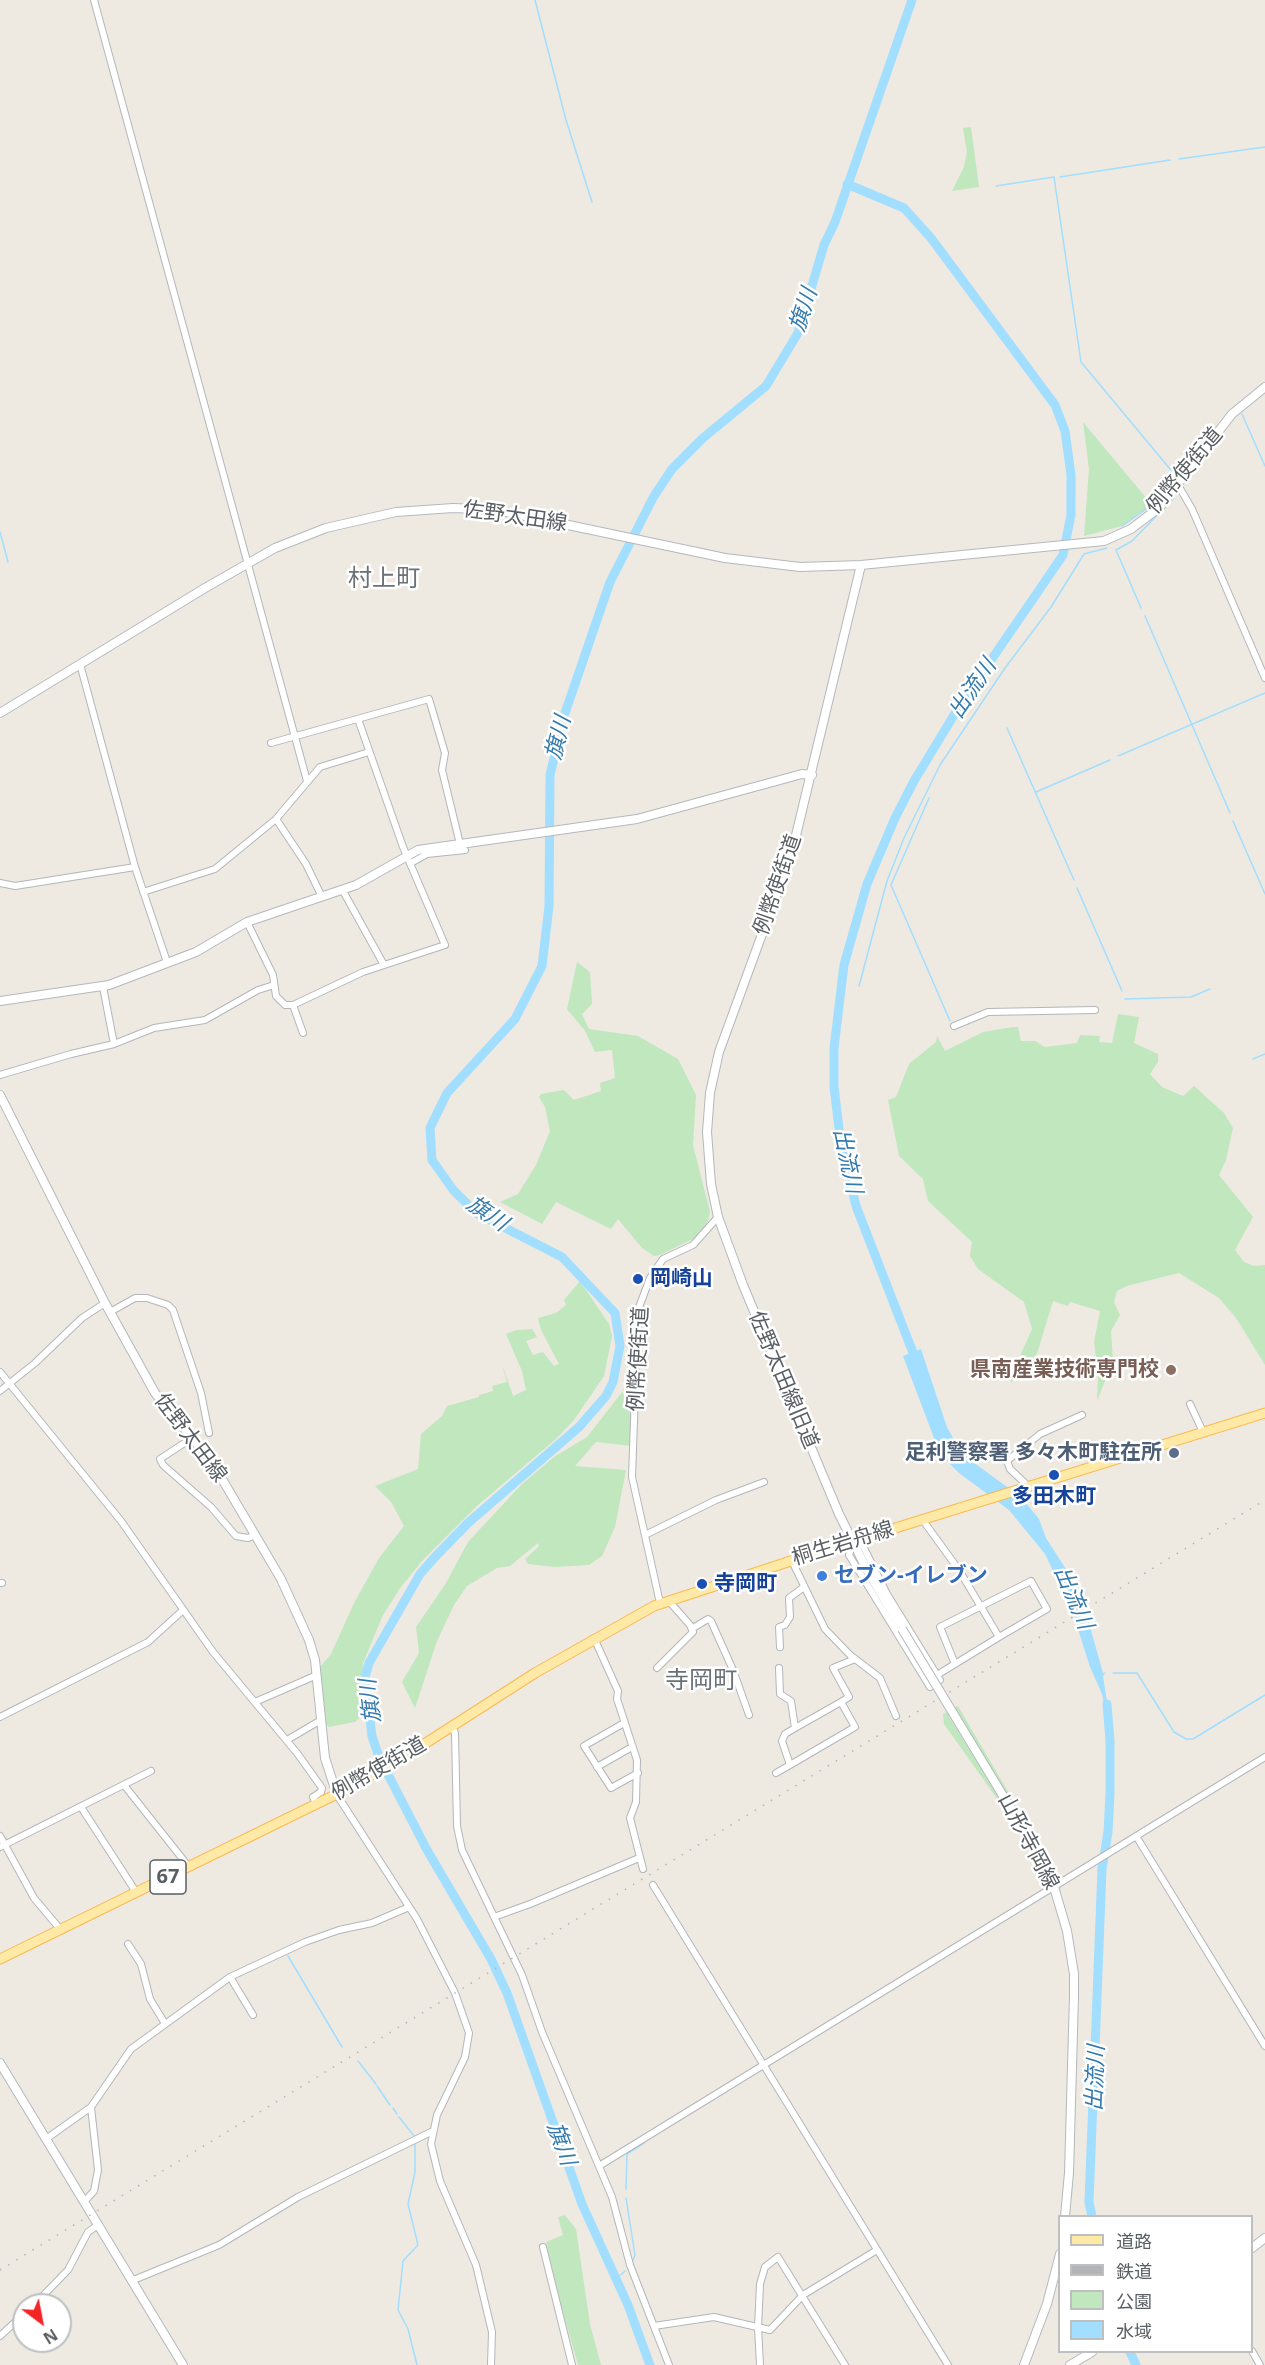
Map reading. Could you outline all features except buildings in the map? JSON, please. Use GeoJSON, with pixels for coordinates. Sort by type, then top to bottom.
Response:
{"type":"FeatureCollection","features":[{"type":"Feature","properties":{"kind":"main road","name":"例幣使街道"},"geometry":{"type":"LineString","coordinates":[[718,1217],[711,1184],[707,1132],[714,1070],[743,981],[792,852],[861,565],[1076,545],[1111,538],[1131,529],[1160,507],[1232,414],[1265,387]]}},
{"type":"Feature","properties":{"kind":"main road","name":"佐野太田線"},"geometry":{"type":"LineString","coordinates":[[0,713],[248,563],[289,542],[362,518],[411,510],[496,510],[704,553],[784,566],[861,565]]}},
{"type":"Feature","properties":{"kind":"main road"},"geometry":{"type":"LineString","coordinates":[[0,1001],[104,987],[196,952],[247,922],[343,891],[409,859],[418,850],[662,814],[802,774],[812,775]]}},
{"type":"Feature","properties":{"kind":"main road","name":"佐野太田線"},"geometry":{"type":"LineString","coordinates":[[0,1095],[105,1303],[155,1393],[212,1462],[281,1579],[309,1640],[317,1675],[328,1769],[340,1793]]}},
{"type":"Feature","properties":{"kind":"main road","name":"佐野太田線旧道"},"geometry":{"type":"LineString","coordinates":[[718,1217],[743,1285],[853,1542]]}},
{"type":"Feature","properties":{"kind":"main road","name":"67"},"geometry":{"type":"LineString","coordinates":[[1029,1487],[1265,1413]]}},
{"type":"Feature","properties":{"kind":"main road","name":"桐生岩舟線"},"geometry":{"type":"LineString","coordinates":[[664,1602],[1029,1487]]}},
{"type":"Feature","properties":{"kind":"main road","name":"山形寺岡線"},"geometry":{"type":"LineString","coordinates":[[853,1542],[952,1713],[1034,1846],[1054,1887],[1067,1931],[1074,1974],[1069,2173],[1065,2215]]}},
{"type":"Feature","properties":{"kind":"main road","name":"例幣使街道"},"geometry":{"type":"LineString","coordinates":[[0,1959],[340,1793],[408,1754],[594,1638],[664,1602]]}},
{"type":"Feature","properties":{"kind":"main road"},"geometry":{"type":"LineString","coordinates":[[0,2063],[183,2365]]}},
{"type":"Feature","properties":{"kind":"main road"},"geometry":{"type":"LineString","coordinates":[[1027,2362],[1047,2304],[1058,2258]]}},
{"type":"Feature","properties":{"kind":"main road"},"geometry":{"type":"LineString","coordinates":[[1070,2365],[1090,2353]]}},
{"type":"Feature","properties":{"kind":"street"},"geometry":{"type":"LineString","coordinates":[[94,0],[307,781]]}},
{"type":"Feature","properties":{"kind":"street"},"geometry":{"type":"LineString","coordinates":[[1178,484],[1192,509],[1265,678]]}},
{"type":"Feature","properties":{"kind":"street"},"geometry":{"type":"LineString","coordinates":[[80,664],[135,867],[167,962]]}},
{"type":"Feature","properties":{"kind":"street"},"geometry":{"type":"LineString","coordinates":[[271,743],[429,699],[445,753],[442,770],[459,840]]}},
{"type":"Feature","properties":{"kind":"street"},"geometry":{"type":"LineString","coordinates":[[247,922],[273,975],[279,1001],[285,1005],[293,1005],[344,980],[384,965],[446,945],[409,859],[358,719]]}},
{"type":"Feature","properties":{"kind":"street"},"geometry":{"type":"LineString","coordinates":[[143,892],[215,869],[276,819],[320,767],[369,752]]}},
{"type":"Feature","properties":{"kind":"street"},"geometry":{"type":"LineString","coordinates":[[276,819],[306,864],[322,897]]}},
{"type":"Feature","properties":{"kind":"street"},"geometry":{"type":"LineString","coordinates":[[409,859],[462,849]]}},
{"type":"Feature","properties":{"kind":"street"},"geometry":{"type":"LineString","coordinates":[[0,884],[27,885],[135,867]]}},
{"type":"Feature","properties":{"kind":"street"},"geometry":{"type":"LineString","coordinates":[[343,891],[384,965]]}},
{"type":"Feature","properties":{"kind":"street"},"geometry":{"type":"LineString","coordinates":[[0,1076],[71,1054],[114,1044],[148,1030],[205,1020],[258,990],[274,985]]}},
{"type":"Feature","properties":{"kind":"street"},"geometry":{"type":"LineString","coordinates":[[104,987],[114,1044]]}},
{"type":"Feature","properties":{"kind":"street"},"geometry":{"type":"LineString","coordinates":[[293,1005],[303,1033]]}},
{"type":"Feature","properties":{"kind":"street"},"geometry":{"type":"LineString","coordinates":[[954,1026],[988,1012],[1095,1010]]}},
{"type":"Feature","properties":{"kind":"street","name":"例幣使街道"},"geometry":{"type":"LineString","coordinates":[[664,1602],[632,1477],[639,1302],[650,1278],[663,1258],[693,1245],[718,1217]]}},
{"type":"Feature","properties":{"kind":"street"},"geometry":{"type":"LineString","coordinates":[[110,1312],[135,1298],[147,1298],[168,1305],[173,1310],[201,1393],[209,1433]]}},
{"type":"Feature","properties":{"kind":"street"},"geometry":{"type":"LineString","coordinates":[[0,1391],[82,1318],[105,1303]]}},
{"type":"Feature","properties":{"kind":"street"},"geometry":{"type":"LineString","coordinates":[[0,1372],[121,1521],[182,1611],[287,1740],[321,1788],[320,1794],[314,1797],[317,1805]]}},
{"type":"Feature","properties":{"kind":"street"},"geometry":{"type":"LineString","coordinates":[[1190,1404],[1203,1432]]}},
{"type":"Feature","properties":{"kind":"street"},"geometry":{"type":"LineString","coordinates":[[1029,1487],[1010,1469],[1007,1461],[1040,1434],[1082,1415]]}},
{"type":"Feature","properties":{"kind":"street"},"geometry":{"type":"LineString","coordinates":[[192,1438],[160,1459],[163,1465],[211,1507],[236,1536],[248,1538],[256,1535]]}},
{"type":"Feature","properties":{"kind":"street"},"geometry":{"type":"LineString","coordinates":[[645,1535],[716,1500],[764,1482]]}},
{"type":"Feature","properties":{"kind":"street"},"geometry":{"type":"LineString","coordinates":[[922,1520],[981,1606],[999,1637]]}},
{"type":"Feature","properties":{"kind":"street"},"geometry":{"type":"LineString","coordinates":[[853,1542],[863,1546],[887,1594],[937,1675],[939,1682],[930,1688],[849,1555],[853,1542]]}},
{"type":"Feature","properties":{"kind":"street"},"geometry":{"type":"LineString","coordinates":[[792,1561],[825,1629],[855,1659],[880,1678],[896,1716]]}},
{"type":"Feature","properties":{"kind":"street"},"geometry":{"type":"LineString","coordinates":[[937,1675],[1047,1608],[1033,1582],[1028,1581],[939,1627],[955,1664]]}},
{"type":"Feature","properties":{"kind":"street"},"geometry":{"type":"LineString","coordinates":[[780,1647],[779,1627],[785,1625],[790,1617],[789,1598],[804,1587]]}},
{"type":"Feature","properties":{"kind":"street"},"geometry":{"type":"LineString","coordinates":[[664,1602],[693,1628]]}},
{"type":"Feature","properties":{"kind":"street"},"geometry":{"type":"LineString","coordinates":[[0,1717],[148,1642],[182,1611]]}},
{"type":"Feature","properties":{"kind":"street"},"geometry":{"type":"LineString","coordinates":[[693,1628],[708,1619],[711,1621],[734,1670],[749,1715]]}},
{"type":"Feature","properties":{"kind":"street"},"geometry":{"type":"LineString","coordinates":[[657,1668],[692,1635],[693,1628]]}},
{"type":"Feature","properties":{"kind":"street"},"geometry":{"type":"LineString","coordinates":[[594,1638],[618,1691],[617,1699],[638,1773],[636,1802],[630,1818],[643,1869]]}},
{"type":"Feature","properties":{"kind":"street"},"geometry":{"type":"LineString","coordinates":[[790,1765],[783,1740],[785,1734],[849,1697],[833,1668],[855,1659]]}},
{"type":"Feature","properties":{"kind":"street"},"geometry":{"type":"LineString","coordinates":[[779,1668],[780,1694],[791,1701],[795,1728]]}},
{"type":"Feature","properties":{"kind":"street"},"geometry":{"type":"LineString","coordinates":[[255,1702],[317,1675]]}},
{"type":"Feature","properties":{"kind":"street"},"geometry":{"type":"LineString","coordinates":[[776,1773],[855,1727],[841,1702]]}},
{"type":"Feature","properties":{"kind":"street"},"geometry":{"type":"LineString","coordinates":[[287,1740],[321,1720]]}},
{"type":"Feature","properties":{"kind":"street"},"geometry":{"type":"LineString","coordinates":[[624,1723],[584,1746],[611,1788],[638,1773]]}},
{"type":"Feature","properties":{"kind":"street"},"geometry":{"type":"LineString","coordinates":[[452,1726],[455,1733],[459,1836],[462,1850],[522,1975],[542,2031],[612,2197],[630,2265],[669,2365]]}},
{"type":"Feature","properties":{"kind":"street"},"geometry":{"type":"LineString","coordinates":[[597,1767],[632,1747]]}},
{"type":"Feature","properties":{"kind":"street"},"geometry":{"type":"LineString","coordinates":[[599,2166],[1265,1757]]}},
{"type":"Feature","properties":{"kind":"street"},"geometry":{"type":"LineString","coordinates":[[2,1846],[151,1771]]}},
{"type":"Feature","properties":{"kind":"street"},"geometry":{"type":"LineString","coordinates":[[124,1785],[189,1867]]}},
{"type":"Feature","properties":{"kind":"street"},"geometry":{"type":"LineString","coordinates":[[340,1793],[409,1907],[455,1993],[469,2033],[465,2057],[433,2131],[431,2144],[438,2173],[476,2265],[491,2326],[491,2365]]}},
{"type":"Feature","properties":{"kind":"street"},"geometry":{"type":"LineString","coordinates":[[81,1807],[136,1892]]}},
{"type":"Feature","properties":{"kind":"street"},"geometry":{"type":"LineString","coordinates":[[0,1836],[2,1846],[34,1898],[60,1929]]}},
{"type":"Feature","properties":{"kind":"street"},"geometry":{"type":"LineString","coordinates":[[1136,1836],[1265,2046]]}},
{"type":"Feature","properties":{"kind":"street"},"geometry":{"type":"LineString","coordinates":[[494,1917],[639,1858]]}},
{"type":"Feature","properties":{"kind":"street"},"geometry":{"type":"LineString","coordinates":[[653,1885],[948,2365]]}},
{"type":"Feature","properties":{"kind":"street"},"geometry":{"type":"LineString","coordinates":[[46,2139],[91,2107],[124,2056],[164,2022],[230,1977],[305,1942],[339,1930],[372,1923],[409,1907]]}},
{"type":"Feature","properties":{"kind":"street"},"geometry":{"type":"LineString","coordinates":[[128,1944],[141,1964],[150,1999],[164,2022]]}},
{"type":"Feature","properties":{"kind":"street"},"geometry":{"type":"LineString","coordinates":[[230,1977],[253,2015]]}},
{"type":"Feature","properties":{"kind":"street"},"geometry":{"type":"LineString","coordinates":[[84,2202],[94,2191],[98,2170],[91,2107]]}},
{"type":"Feature","properties":{"kind":"street"},"geometry":{"type":"LineString","coordinates":[[131,2281],[219,2245],[298,2197],[433,2131]]}},
{"type":"Feature","properties":{"kind":"street"},"geometry":{"type":"LineString","coordinates":[[45,2293],[68,2270],[88,2232],[98,2225]]}},
{"type":"Feature","properties":{"kind":"street"},"geometry":{"type":"LineString","coordinates":[[543,2247],[572,2365]]}},
{"type":"Feature","properties":{"kind":"street"},"geometry":{"type":"LineString","coordinates":[[654,2326],[714,2317],[758,2328],[772,2328],[802,2295],[877,2250]]}},
{"type":"Feature","properties":{"kind":"street"},"geometry":{"type":"LineString","coordinates":[[760,2365],[758,2328],[761,2277],[765,2267],[778,2257],[845,2365]]}},
{"type":"Feature","properties":{"kind":"street"},"geometry":{"type":"LineString","coordinates":[[0,2336],[12,2325]]}},
{"type":"Feature","properties":{"kind":"green space"},"geometry":{"type":"Polygon","coordinates":[[[971,127],[979,187],[952,191],[964,167],[967,152],[963,128],[971,127]]]}},
{"type":"Feature","properties":{"kind":"green space"},"geometry":{"type":"Polygon","coordinates":[[[1083,422],[1152,505],[1122,526],[1084,536],[1089,469],[1083,422]]]}},
{"type":"Feature","properties":{"kind":"green space"},"geometry":{"type":"Polygon","coordinates":[[[577,962],[590,972],[592,1004],[582,1014],[589,1029],[638,1036],[678,1059],[696,1095],[693,1145],[710,1212],[708,1221],[697,1237],[660,1255],[654,1256],[642,1248],[618,1219],[611,1229],[556,1202],[542,1224],[500,1202],[518,1194],[536,1165],[550,1131],[545,1107],[539,1097],[541,1094],[564,1090],[574,1100],[601,1091],[600,1083],[615,1078],[612,1050],[595,1052],[585,1031],[567,1009],[577,962]]]}},
{"type":"Feature","properties":{"kind":"green space"},"geometry":{"type":"Polygon","coordinates":[[[1118,1014],[1139,1017],[1134,1043],[1158,1054],[1158,1062],[1150,1074],[1162,1087],[1183,1096],[1194,1086],[1224,1113],[1233,1128],[1226,1160],[1219,1175],[1253,1217],[1235,1250],[1244,1262],[1254,1266],[1265,1265],[1265,1365],[1236,1318],[1219,1298],[1179,1273],[1127,1286],[1117,1291],[1114,1302],[1120,1315],[1111,1331],[1113,1361],[1097,1401],[1098,1375],[1094,1342],[1100,1311],[1070,1302],[1068,1306],[1053,1301],[1037,1354],[1011,1383],[1011,1376],[1032,1329],[1024,1302],[978,1269],[970,1256],[972,1242],[928,1201],[923,1179],[899,1156],[888,1100],[896,1097],[909,1064],[936,1042],[937,1036],[945,1051],[983,1032],[1013,1027],[1018,1027],[1021,1041],[1035,1041],[1045,1047],[1077,1043],[1080,1035],[1100,1036],[1099,1042],[1112,1043],[1118,1014]]]}},
{"type":"Feature","properties":{"kind":"green space"},"geometry":{"type":"Polygon","coordinates":[[[580,1281],[609,1324],[612,1336],[604,1376],[574,1420],[556,1439],[478,1505],[422,1561],[401,1587],[383,1615],[363,1663],[360,1717],[355,1722],[329,1727],[326,1724],[320,1667],[331,1654],[354,1603],[379,1558],[404,1526],[391,1502],[375,1486],[418,1469],[421,1434],[442,1416],[447,1406],[479,1397],[479,1395],[493,1391],[492,1386],[507,1382],[502,1364],[513,1396],[526,1390],[522,1371],[506,1334],[517,1330],[532,1329],[537,1337],[526,1341],[533,1355],[543,1352],[554,1366],[559,1364],[541,1330],[538,1318],[556,1313],[566,1305],[564,1300],[580,1281]]]}},
{"type":"Feature","properties":{"kind":"green space"},"geometry":{"type":"Polygon","coordinates":[[[635,1361],[631,1446],[596,1442],[575,1466],[626,1470],[615,1527],[602,1556],[589,1565],[555,1567],[528,1564],[525,1559],[539,1546],[538,1543],[510,1566],[497,1568],[467,1586],[454,1605],[437,1641],[415,1708],[402,1682],[419,1653],[416,1627],[446,1583],[468,1542],[522,1484],[554,1457],[587,1437],[623,1391],[635,1361]]]}},
{"type":"Feature","properties":{"kind":"green space"},"geometry":{"type":"Polygon","coordinates":[[[958,1706],[1021,1814],[1023,1822],[955,1710],[948,1715],[1015,1824],[944,1724],[943,1714],[958,1706]]]}},
{"type":"Feature","properties":{"kind":"green space"},"geometry":{"type":"Polygon","coordinates":[[[565,2215],[576,2229],[590,2324],[601,2365],[578,2365],[560,2301],[546,2242],[563,2235],[558,2217],[565,2215]]]}},
{"type":"Feature","properties":{"kind":"water"},"geometry":{"type":"Polygon","coordinates":[[[921,1349],[947,1427],[958,1447],[970,1460],[1021,1497],[1039,1519],[1046,1538],[1080,1591],[1103,1673],[1106,1672],[1103,1676],[1109,1715],[1106,1715],[1102,1694],[1090,1667],[1072,1610],[1045,1554],[1009,1510],[959,1473],[943,1457],[937,1446],[903,1356],[921,1349]]]}},
{"type":"Feature","properties":{"kind":"waterway"},"geometry":{"type":"LineString","coordinates":[[535,0],[566,120],[592,202]]}},
{"type":"Feature","properties":{"kind":"waterway","name":"旗川"},"geometry":{"type":"LineString","coordinates":[[650,2365],[628,2305],[582,2204],[507,1993],[491,1959],[427,1850],[379,1757],[372,1736],[365,1677],[369,1663],[420,1574],[468,1523],[579,1427],[606,1396],[613,1382],[620,1346],[615,1313],[562,1257],[478,1214],[454,1191],[432,1160],[430,1128],[447,1093],[515,1019],[542,966],[549,906],[550,775],[564,716],[610,582],[654,496],[672,469],[703,438],[766,386],[798,333],[824,245],[835,222],[912,0]]}},
{"type":"Feature","properties":{"kind":"waterway"},"geometry":{"type":"LineString","coordinates":[[1179,159],[1265,147]]}},
{"type":"Feature","properties":{"kind":"waterway"},"geometry":{"type":"LineString","coordinates":[[1060,177],[1170,160]]}},
{"type":"Feature","properties":{"kind":"waterway"},"geometry":{"type":"LineString","coordinates":[[996,186],[1054,177],[1081,362],[1175,475],[1152,505],[1122,526]]}},
{"type":"Feature","properties":{"kind":"waterway","name":"出流川"},"geometry":{"type":"LineString","coordinates":[[847,184],[904,208],[931,238],[1055,405],[1065,431],[1071,475],[1071,515],[1063,555],[957,710],[914,781],[895,818],[867,884],[844,965],[834,1048],[834,1087],[841,1145],[856,1206],[917,1363]]}},
{"type":"Feature","properties":{"kind":"waterway"},"geometry":{"type":"LineString","coordinates":[[1242,414],[1265,466]]}},
{"type":"Feature","properties":{"kind":"waterway"},"geometry":{"type":"LineString","coordinates":[[1141,608],[1116,550],[1132,541],[1174,498]]}},
{"type":"Feature","properties":{"kind":"waterway"},"geometry":{"type":"LineString","coordinates":[[0,532],[8,562]]}},
{"type":"Feature","properties":{"kind":"waterway"},"geometry":{"type":"LineString","coordinates":[[859,986],[887,881],[904,838],[940,765],[1005,668],[1051,607],[1084,554],[1107,548]]}},
{"type":"Feature","properties":{"kind":"waterway"},"geometry":{"type":"LineString","coordinates":[[1145,616],[1230,813]]}},
{"type":"Feature","properties":{"kind":"waterway"},"geometry":{"type":"LineString","coordinates":[[1118,756],[1265,693]]}},
{"type":"Feature","properties":{"kind":"waterway"},"geometry":{"type":"LineString","coordinates":[[1007,728],[1074,880]]}},
{"type":"Feature","properties":{"kind":"waterway"},"geometry":{"type":"LineString","coordinates":[[1036,792],[1110,760]]}},
{"type":"Feature","properties":{"kind":"waterway"},"geometry":{"type":"LineString","coordinates":[[929,798],[891,885],[950,1021]]}},
{"type":"Feature","properties":{"kind":"waterway"},"geometry":{"type":"LineString","coordinates":[[1233,821],[1265,894]]}},
{"type":"Feature","properties":{"kind":"waterway"},"geometry":{"type":"LineString","coordinates":[[1077,888],[1122,991]]}},
{"type":"Feature","properties":{"kind":"waterway"},"geometry":{"type":"LineString","coordinates":[[1125,999],[1191,997],[1210,989]]}},
{"type":"Feature","properties":{"kind":"waterway"},"geometry":{"type":"LineString","coordinates":[[1253,1059],[1265,1054]]}},
{"type":"Feature","properties":{"kind":"waterway"},"geometry":{"type":"LineString","coordinates":[[1113,1673],[1137,1673],[1174,1732],[1186,1739],[1193,1739],[1265,1695]]}},
{"type":"Feature","properties":{"kind":"waterway","name":"出流川"},"geometry":{"type":"LineString","coordinates":[[1092,2215],[1089,2202],[1102,1869],[1108,1832],[1110,1794],[1107,1704]]}},
{"type":"Feature","properties":{"kind":"waterway"},"geometry":{"type":"LineString","coordinates":[[288,1956],[342,2047]]}},
{"type":"Feature","properties":{"kind":"waterway"},"geometry":{"type":"LineString","coordinates":[[358,2061],[376,2084]]}},
{"type":"Feature","properties":{"kind":"waterway"},"geometry":{"type":"LineString","coordinates":[[377,2086],[390,2105]]}},
{"type":"Feature","properties":{"kind":"waterway"},"geometry":{"type":"LineString","coordinates":[[393,2108],[397,2114]]}},
{"type":"Feature","properties":{"kind":"waterway"},"geometry":{"type":"LineString","coordinates":[[399,2117],[414,2136]]}},
{"type":"Feature","properties":{"kind":"waterway"},"geometry":{"type":"LineString","coordinates":[[415,2142],[415,2172],[408,2204],[418,2245],[403,2261],[398,2310],[408,2329],[417,2365]]}},
{"type":"Feature","properties":{"kind":"waterway"},"geometry":{"type":"LineString","coordinates":[[626,2189],[627,2154],[644,2143]]}},
{"type":"Feature","properties":{"kind":"waterway"},"geometry":{"type":"LineString","coordinates":[[626,2198],[635,2255],[633,2260]]}},
{"type":"Feature","properties":{"kind":"waterway"},"geometry":{"type":"LineString","coordinates":[[616,2279],[625,2271]]}},
{"type":"Feature","properties":{"kind":"waterway","name":"出流川"},"geometry":{"type":"LineString","coordinates":[[1130,2353],[1136,2365]]}},
{"type":"Feature","properties":{"kind":"railway"},"geometry":{"type":"LineString","coordinates":[[0,2270],[1265,1500]]}},
{"type":"Feature","properties":{"kind":"place","name":"岡崎山"},"geometry":{"type":"Point","coordinates":[638,1279]}},
{"type":"Feature","properties":{"kind":"place","name":"県南産業技術専門校"},"geometry":{"type":"Point","coordinates":[1171,1370]}},
{"type":"Feature","properties":{"kind":"place","name":"足利警察署 多々木町駐在所"},"geometry":{"type":"Point","coordinates":[1174,1453]}},
{"type":"Feature","properties":{"kind":"place","name":"多田木町"},"geometry":{"type":"Point","coordinates":[1054,1475]}},
{"type":"Feature","properties":{"kind":"place","name":"セブン-イレブン"},"geometry":{"type":"Point","coordinates":[822,1576]}},
{"type":"Feature","properties":{"kind":"place","name":"寺岡町"},"geometry":{"type":"Point","coordinates":[702,1584]}},
{"type":"Feature","properties":{"kind":"district","name":"村上町"},"geometry":{"type":"Point","coordinates":[384,579]}},
{"type":"Feature","properties":{"kind":"district","name":"寺岡町"},"geometry":{"type":"Point","coordinates":[701,1681]}}]}
